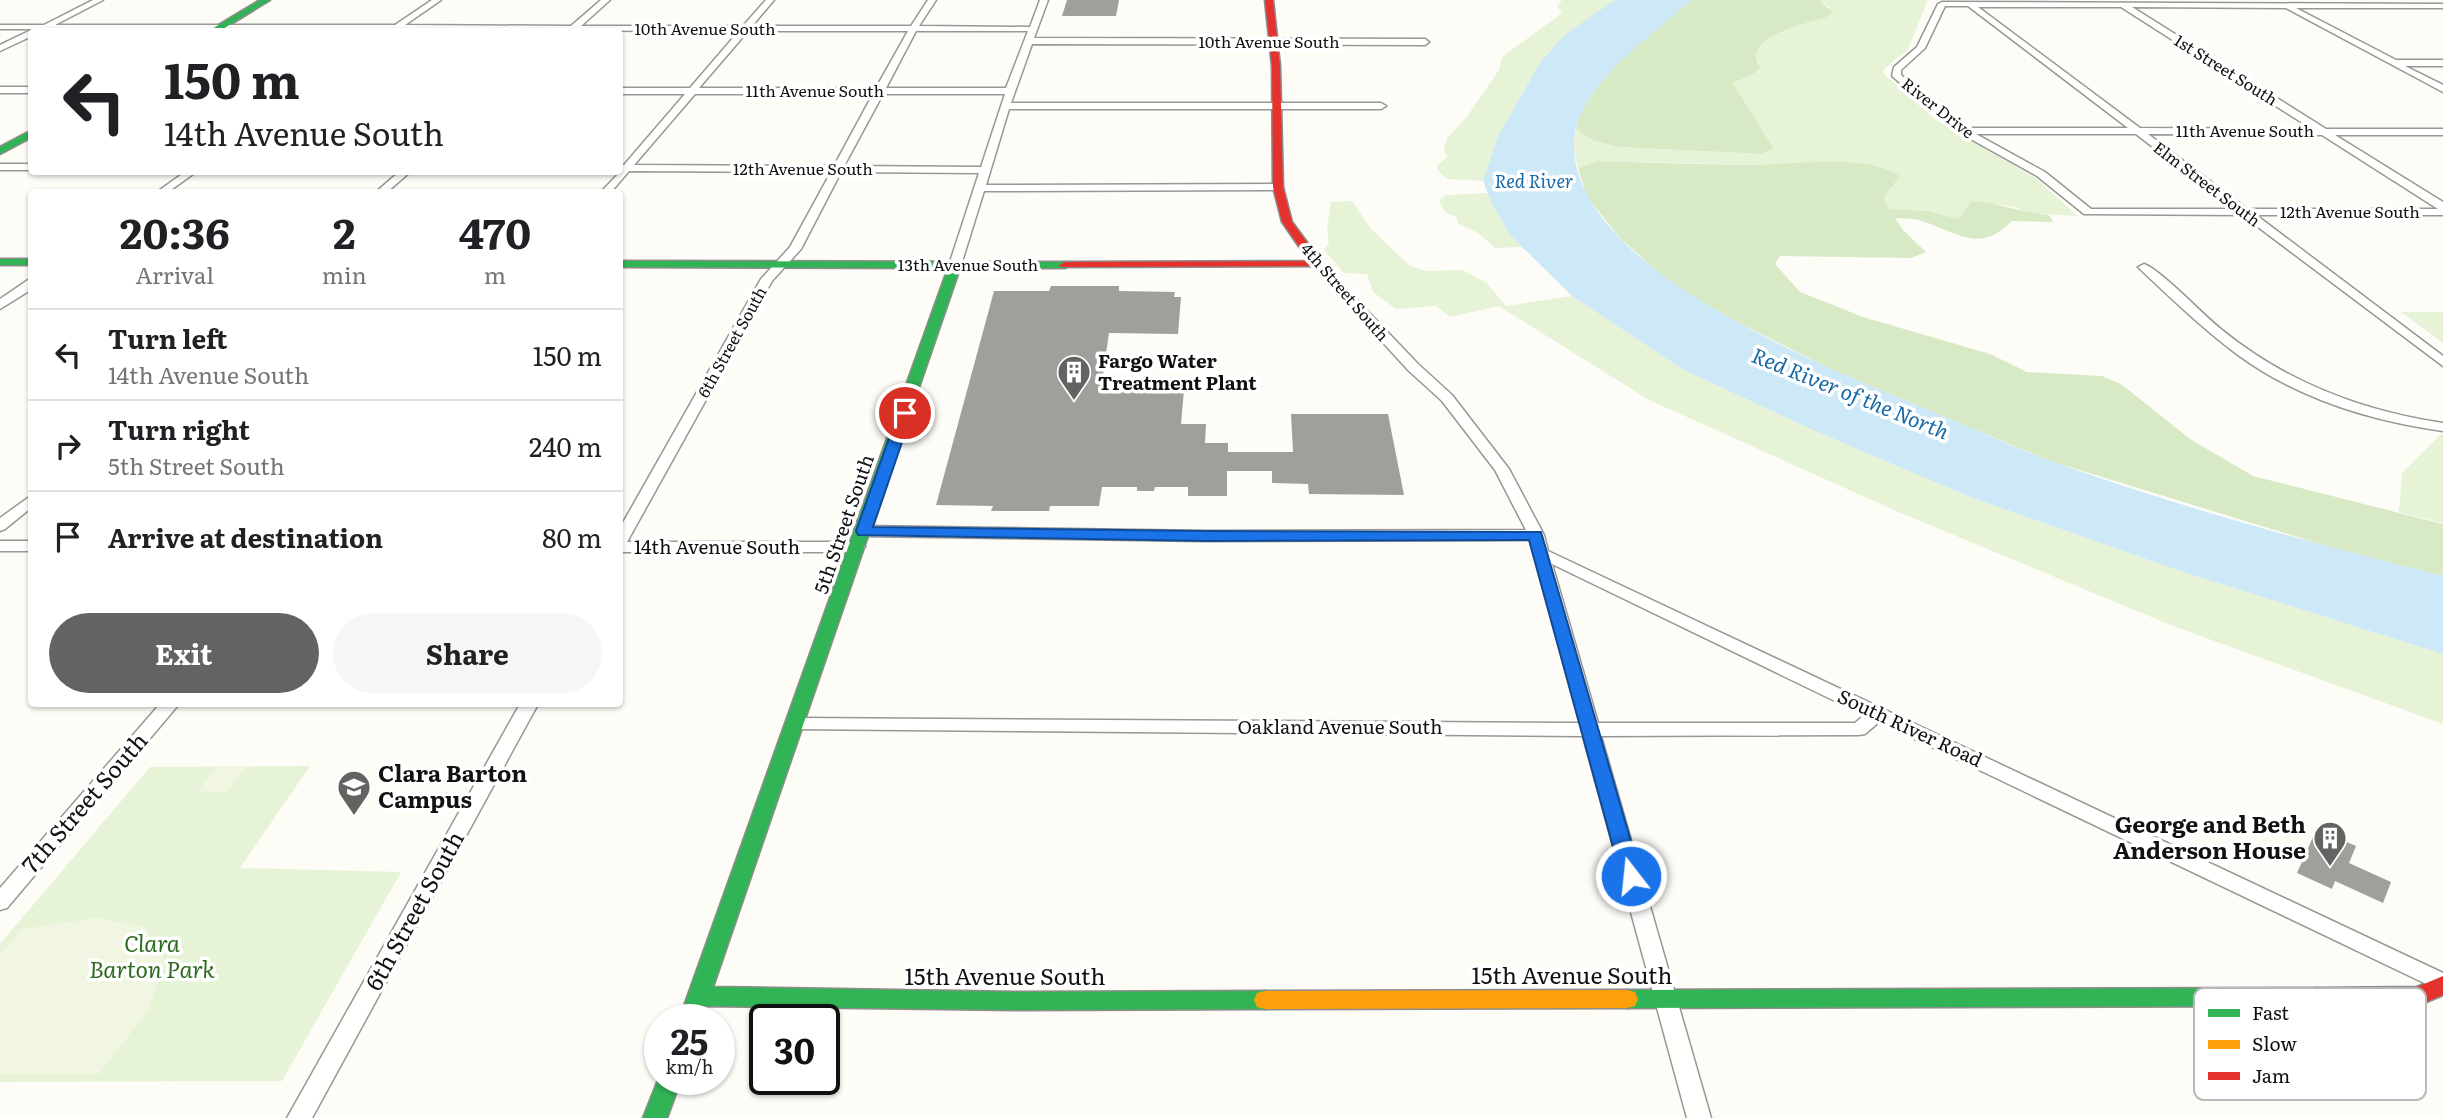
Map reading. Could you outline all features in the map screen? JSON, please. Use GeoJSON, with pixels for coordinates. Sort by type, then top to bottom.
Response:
{"type":"FeatureCollection","features":[{"type":"Feature","properties":{"kind":"street"},"geometry":{"type":"LineString","coordinates":[[43,28],[99,0]]}},
{"type":"Feature","properties":{"kind":"street"},"geometry":{"type":"LineString","coordinates":[[217,28],[266,0]]}},
{"type":"Feature","properties":{"kind":"street"},"geometry":{"type":"LineString","coordinates":[[396,28],[437,0]]}},
{"type":"Feature","properties":{"kind":"street"},"geometry":{"type":"LineString","coordinates":[[573,28],[606,0]]}},
{"type":"Feature","properties":{"kind":"street"},"geometry":{"type":"LineString","coordinates":[[623,168],[770,0]]}},
{"type":"Feature","properties":{"kind":"street","name":"6th Street South"},"geometry":{"type":"LineString","coordinates":[[623,536],[767,279],[795,249],[913,30],[932,0]]}},
{"type":"Feature","properties":{"kind":"street","name":"5th Street South"},"geometry":{"type":"LineString","coordinates":[[695,1004],[934,328],[1010,91],[1044,0]]}},
{"type":"Feature","properties":{"kind":"street","name":"4th Street South"},"geometry":{"type":"LineString","coordinates":[[1269,0],[1277,107],[1278,187],[1287,222],[1317,264],[1413,367],[1447,398],[1502,469],[1536,535]]}},
{"type":"Feature","properties":{"kind":"street"},"geometry":{"type":"LineString","coordinates":[[2275,0],[2443,89]]}},
{"type":"Feature","properties":{"kind":"street"},"geometry":{"type":"LineString","coordinates":[[2434,0],[2443,5]]}},
{"type":"Feature","properties":{"kind":"street"},"geometry":{"type":"LineString","coordinates":[[1942,2],[1972,6],[2119,3],[2443,5]]}},
{"type":"Feature","properties":{"kind":"street","name":"River Drive"},"geometry":{"type":"LineString","coordinates":[[1942,2],[1921,48],[1895,72],[1962,131],[2041,174],[2088,212]]}},
{"type":"Feature","properties":{"kind":"street","name":"1st Street South"},"geometry":{"type":"LineString","coordinates":[[2119,3],[2325,131],[2443,209]]}},
{"type":"Feature","properties":{"kind":"street","name":"Elm Street South"},"geometry":{"type":"LineString","coordinates":[[1972,6],[2443,362]]}},
{"type":"Feature","properties":{"kind":"street","name":"10th Avenue South"},"geometry":{"type":"LineString","coordinates":[[0,27],[28,30]]}},
{"type":"Feature","properties":{"kind":"street","name":"10th Avenue South"},"geometry":{"type":"LineString","coordinates":[[623,30],[1032,29]]}},
{"type":"Feature","properties":{"kind":"street"},"geometry":{"type":"LineString","coordinates":[[0,48],[28,35]]}},
{"type":"Feature","properties":{"kind":"street","name":"10th Avenue South"},"geometry":{"type":"LineString","coordinates":[[1029,41],[1424,42]]}},
{"type":"Feature","properties":{"kind":"street"},"geometry":{"type":"LineString","coordinates":[[2394,63],[2443,63]]}},
{"type":"Feature","properties":{"kind":"street"},"geometry":{"type":"LineString","coordinates":[[0,90],[28,90]]}},
{"type":"Feature","properties":{"kind":"street","name":"11th Avenue South"},"geometry":{"type":"LineString","coordinates":[[623,91],[1010,91]]}},
{"type":"Feature","properties":{"kind":"street"},"geometry":{"type":"LineString","coordinates":[[1006,106],[1381,106]]}},
{"type":"Feature","properties":{"kind":"street","name":"11th Avenue South"},"geometry":{"type":"LineString","coordinates":[[1962,131],[2443,132]]}},
{"type":"Feature","properties":{"kind":"street"},"geometry":{"type":"LineString","coordinates":[[0,151],[28,135]]}},
{"type":"Feature","properties":{"kind":"street"},"geometry":{"type":"LineString","coordinates":[[0,167],[28,167]]}},
{"type":"Feature","properties":{"kind":"street","name":"12th Avenue South"},"geometry":{"type":"LineString","coordinates":[[623,168],[986,170]]}},
{"type":"Feature","properties":{"kind":"street"},"geometry":{"type":"LineString","coordinates":[[166,189],[187,175]]}},
{"type":"Feature","properties":{"kind":"street"},"geometry":{"type":"LineString","coordinates":[[385,189],[401,175]]}},
{"type":"Feature","properties":{"kind":"street"},"geometry":{"type":"LineString","coordinates":[[979,188],[1278,187]]}},
{"type":"Feature","properties":{"kind":"street","name":"12th Avenue South"},"geometry":{"type":"LineString","coordinates":[[2088,212],[2443,209]]}},
{"type":"Feature","properties":{"kind":"street"},"geometry":{"type":"LineString","coordinates":[[0,262],[28,262]]}},
{"type":"Feature","properties":{"kind":"street","name":"13th Avenue South"},"geometry":{"type":"LineString","coordinates":[[623,264],[1317,264]]}},
{"type":"Feature","properties":{"kind":"street"},"geometry":{"type":"LineString","coordinates":[[934,328],[948,315],[961,278],[979,270],[1004,265]]}},
{"type":"Feature","properties":{"kind":"street"},"geometry":{"type":"LineString","coordinates":[[2144,267],[2234,346],[2296,385],[2365,409],[2443,427]]}},
{"type":"Feature","properties":{"kind":"street"},"geometry":{"type":"LineString","coordinates":[[0,305],[28,286]]}},
{"type":"Feature","properties":{"kind":"street"},"geometry":{"type":"LineString","coordinates":[[0,526],[28,502]]}},
{"type":"Feature","properties":{"kind":"street"},"geometry":{"type":"LineString","coordinates":[[863,531],[1206,536],[1536,535],[1699,1118]]}},
{"type":"Feature","properties":{"kind":"street"},"geometry":{"type":"LineString","coordinates":[[0,546],[28,546]]}},
{"type":"Feature","properties":{"kind":"street","name":"14th Avenue South"},"geometry":{"type":"LineString","coordinates":[[623,547],[857,547]]}},
{"type":"Feature","properties":{"kind":"street","name":"South River Road"},"geometry":{"type":"LineString","coordinates":[[1543,554],[2443,984]]}},
{"type":"Feature","properties":{"kind":"street","name":"7th Street South"},"geometry":{"type":"LineString","coordinates":[[0,902],[167,707]]}},
{"type":"Feature","properties":{"kind":"street","name":"6th Street South"},"geometry":{"type":"LineString","coordinates":[[299,1118],[527,707]]}},
{"type":"Feature","properties":{"kind":"street","name":"Oakland Avenue South"},"geometry":{"type":"LineString","coordinates":[[796,724],[1859,729],[1878,713]]}},
{"type":"Feature","properties":{"kind":"street","name":"15th Avenue South"},"geometry":{"type":"LineString","coordinates":[[2426,992],[2443,984]]}},
{"type":"Feature","properties":{"kind":"street","name":"15th Avenue South"},"geometry":{"type":"LineString","coordinates":[[698,996],[1021,1001],[2194,997]]}},
{"type":"Feature","properties":{"kind":"street"},"geometry":{"type":"LineString","coordinates":[[655,1118],[663,1095]]}},
{"type":"Feature","properties":{"kind":"green space"},"geometry":{"type":"Polygon","coordinates":[[[1562,0],[1615,0],[1541,61],[1497,138],[1483,181],[1447,179],[1437,169],[1437,165],[1447,157],[1444,149],[1447,138],[1466,118],[1499,70],[1502,57],[1558,16],[1562,11],[1557,6],[1562,0]]]}},
{"type":"Feature","properties":{"kind":"green space"},"geometry":{"type":"Polygon","coordinates":[[[1691,0],[1820,0],[1833,13],[1768,39],[1759,47],[1756,56],[1760,67],[1754,74],[1733,83],[1773,148],[1762,154],[1619,147],[1594,141],[1576,129],[1584,107],[1612,70],[1645,36],[1691,0]]]}},
{"type":"Feature","properties":{"kind":"green space"},"geometry":{"type":"Polygon","coordinates":[[[1820,0],[1928,0],[1908,49],[1883,70],[1884,74],[1936,120],[2034,177],[2078,216],[2024,213],[2016,207],[1971,201],[1959,219],[1927,211],[1888,209],[1884,197],[1899,175],[1858,164],[1761,165],[1598,161],[1578,168],[1573,146],[1576,129],[1594,141],[1619,147],[1762,154],[1772,148],[1733,83],[1754,74],[1760,67],[1757,56],[1760,47],[1768,39],[1792,27],[1827,17],[1829,7],[1820,0]]]}},
{"type":"Feature","properties":{"kind":"green space"},"geometry":{"type":"Polygon","coordinates":[[[1598,161],[1755,165],[1850,162],[1885,169],[1900,176],[1884,197],[1889,209],[1927,211],[1959,219],[1971,201],[2049,215],[2053,222],[2012,221],[1990,237],[1979,239],[1958,235],[1919,220],[1895,218],[1903,230],[1926,252],[1911,258],[1780,256],[1775,264],[1800,292],[1863,317],[1990,354],[2027,372],[2102,376],[2121,384],[2190,439],[2253,476],[2443,524],[2443,576],[2336,549],[2050,461],[1835,371],[1733,320],[1668,281],[1619,237],[1587,197],[1578,168],[1598,161]]]}},
{"type":"Feature","properties":{"kind":"green space"},"geometry":{"type":"Polygon","coordinates":[[[1488,193],[1510,234],[1525,247],[1495,248],[1478,233],[1459,224],[1456,217],[1445,212],[1439,200],[1446,195],[1488,193]]]}},
{"type":"Feature","properties":{"kind":"green space"},"geometry":{"type":"Polygon","coordinates":[[[1352,201],[1371,229],[1410,266],[1426,271],[1462,270],[1487,283],[1506,306],[1572,296],[1682,369],[1815,431],[1970,497],[2180,571],[2443,654],[2443,724],[2173,626],[1896,511],[1649,400],[1499,306],[1450,317],[1436,306],[1396,309],[1373,292],[1367,274],[1344,273],[1324,250],[1329,244],[1327,228],[1331,202],[1352,201]]]}},
{"type":"Feature","properties":{"kind":"green space"},"geometry":{"type":"Polygon","coordinates":[[[2401,312],[2443,312],[2443,343],[2401,312]]]}},
{"type":"Feature","properties":{"kind":"green space"},"geometry":{"type":"Polygon","coordinates":[[[2441,434],[2443,523],[2399,512],[2402,473],[2441,434]]]}},
{"type":"Feature","properties":{"kind":"green space","name":"Clara Barton Park"},"geometry":{"type":"Polygon","coordinates":[[[310,766],[240,868],[401,872],[282,1081],[0,1082],[0,944],[150,767],[310,766]]]}},
{"type":"Feature","properties":{"kind":"green space"},"geometry":{"type":"Polygon","coordinates":[[[217,767],[246,767],[226,793],[197,792],[217,767]]]}},
{"type":"Feature","properties":{"kind":"green space"},"geometry":{"type":"Polygon","coordinates":[[[96,918],[145,927],[165,962],[148,1011],[99,1074],[0,1075],[0,955],[22,929],[96,918]]]}},
{"type":"Feature","properties":{"kind":"water","name":"Red River"},"geometry":{"type":"Polygon","coordinates":[[[1615,0],[1691,0],[1618,64],[1601,83],[1577,123],[1574,145],[1585,191],[1616,234],[1661,273],[1715,309],[1774,342],[2036,455],[2196,509],[2443,576],[2443,654],[2180,571],[1970,497],[1815,431],[1682,369],[1572,296],[1510,235],[1492,204],[1483,181],[1497,138],[1541,61],[1567,33],[1615,0]]]}},
{"type":"Feature","properties":{"kind":"building"},"geometry":{"type":"Polygon","coordinates":[[[1067,0],[1119,0],[1116,16],[1062,16],[1067,0]]]}},
{"type":"Feature","properties":{"kind":"building","name":"Fargo Water Treatment Plant"},"geometry":{"type":"Polygon","coordinates":[[[1051,286],[1119,286],[1119,291],[1175,292],[1174,297],[1181,297],[1178,334],[1109,333],[1101,389],[1184,390],[1181,424],[1206,424],[1205,443],[1228,443],[1228,452],[1293,452],[1291,414],[1388,414],[1404,495],[1309,494],[1308,484],[1272,483],[1272,471],[1227,471],[1227,496],[1188,496],[1188,487],[1155,487],[1154,491],[1137,491],[1137,487],[1102,487],[1099,506],[1050,506],[1049,511],[991,511],[993,506],[936,505],[994,291],[1049,291],[1051,286]]]}},
{"type":"Feature","properties":{"kind":"building","name":"George and Beth Anderson House"},"geometry":{"type":"Polygon","coordinates":[[[2332,827],[2342,840],[2356,846],[2349,863],[2391,882],[2383,903],[2335,881],[2332,889],[2297,873],[2317,828],[2332,827]]]}},
{"type":"Feature","properties":{"kind":"traffic: fast"},"geometry":{"type":"LineString","coordinates":[[218,28],[266,0]]}},
{"type":"Feature","properties":{"kind":"traffic: fast"},"geometry":{"type":"LineString","coordinates":[[0,151],[28,135]]}},
{"type":"Feature","properties":{"kind":"traffic: fast"},"geometry":{"type":"LineString","coordinates":[[0,262],[28,262]]}},
{"type":"Feature","properties":{"kind":"traffic: fast"},"geometry":{"type":"LineString","coordinates":[[623,264],[1065,265]]}},
{"type":"Feature","properties":{"kind":"traffic: fast"},"geometry":{"type":"LineString","coordinates":[[696,1004],[955,265]]}},
{"type":"Feature","properties":{"kind":"traffic: fast"},"geometry":{"type":"LineString","coordinates":[[698,996],[1021,1001],[1265,1000]]}},
{"type":"Feature","properties":{"kind":"traffic: fast"},"geometry":{"type":"LineString","coordinates":[[1627,999],[2194,997]]}},
{"type":"Feature","properties":{"kind":"traffic: fast"},"geometry":{"type":"LineString","coordinates":[[655,1118],[663,1095]]}},
{"type":"Feature","properties":{"kind":"traffic: slow"},"geometry":{"type":"LineString","coordinates":[[1265,1000],[1627,999]]}},
{"type":"Feature","properties":{"kind":"traffic: jam"},"geometry":{"type":"LineString","coordinates":[[1269,0],[1276,66],[1278,187],[1287,222],[1317,264]]}},
{"type":"Feature","properties":{"kind":"traffic: jam"},"geometry":{"type":"LineString","coordinates":[[1065,265],[1317,264]]}},
{"type":"Feature","properties":{"kind":"traffic: jam"},"geometry":{"type":"LineString","coordinates":[[2426,993],[2443,985]]}},
{"type":"Feature","properties":{"kind":"place","name":"Fargo Water Treatment Plant"},"geometry":{"type":"Point","coordinates":[1074,402]}},
{"type":"Feature","properties":{"kind":"place","name":"Clara Barton Campus"},"geometry":{"type":"Point","coordinates":[354,817]}},
{"type":"Feature","properties":{"kind":"place","name":"George and Beth Anderson House"},"geometry":{"type":"Point","coordinates":[2330,868]}},
{"type":"Feature","properties":{"kind":"route"},"geometry":{"type":"LineString","coordinates":[[905,413],[863,531],[1206,536],[1536,535],[1631,876]]}},
{"type":"Feature","properties":{"kind":"water label","name":"Red River of the North"},"geometry":{"type":"Point","coordinates":[1850,394]}}]}
